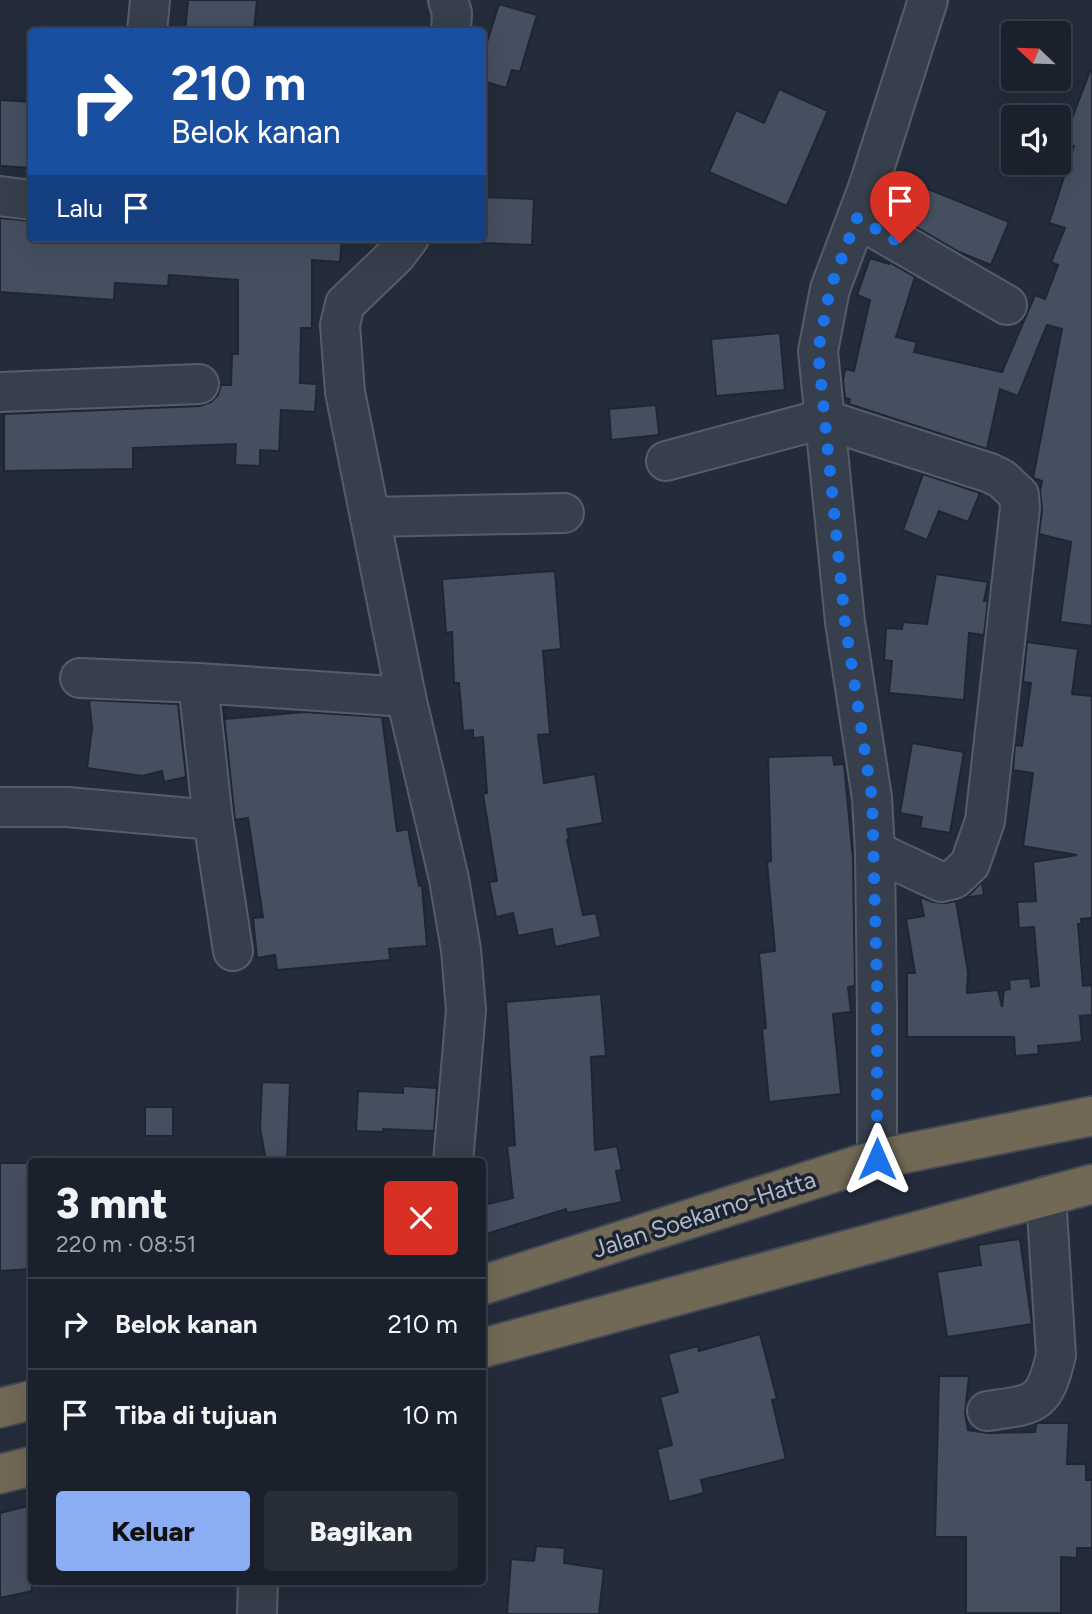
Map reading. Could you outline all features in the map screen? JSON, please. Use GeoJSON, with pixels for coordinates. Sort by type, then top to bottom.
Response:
{"type":"FeatureCollection","features":[{"type":"Feature","properties":{"kind":"highway","name":"Jalan Soekarno-Hatta"},"geometry":{"type":"LineString","coordinates":[[486,1284],[877,1159],[1092,1116]]}},
{"type":"Feature","properties":{"kind":"highway"},"geometry":{"type":"LineString","coordinates":[[486,1347],[1092,1184]]}},
{"type":"Feature","properties":{"kind":"highway"},"geometry":{"type":"LineString","coordinates":[[0,1408],[28,1401]]}},
{"type":"Feature","properties":{"kind":"highway"},"geometry":{"type":"LineString","coordinates":[[0,1474],[28,1467]]}},
{"type":"Feature","properties":{"kind":"street"},"geometry":{"type":"LineString","coordinates":[[147,28],[150,0]]}},
{"type":"Feature","properties":{"kind":"street"},"geometry":{"type":"LineString","coordinates":[[877,1159],[875,851],[872,798],[845,622],[818,351],[830,289],[895,108],[928,0]]}},
{"type":"Feature","properties":{"kind":"street"},"geometry":{"type":"LineString","coordinates":[[0,196],[28,200]]}},
{"type":"Feature","properties":{"kind":"street"},"geometry":{"type":"LineString","coordinates":[[857,218],[1007,305]]}},
{"type":"Feature","properties":{"kind":"street"},"geometry":{"type":"LineString","coordinates":[[406,242],[396,255],[349,297],[340,325],[345,392],[406,697],[449,879],[461,950],[466,1010],[453,1158]]}},
{"type":"Feature","properties":{"kind":"street"},"geometry":{"type":"LineString","coordinates":[[0,392],[199,384]]}},
{"type":"Feature","properties":{"kind":"street"},"geometry":{"type":"LineString","coordinates":[[666,461],[824,419],[990,473],[1002,479],[1019,495],[1020,508],[985,821],[975,854],[963,872],[954,879],[942,882],[875,851]]}},
{"type":"Feature","properties":{"kind":"street"},"geometry":{"type":"LineString","coordinates":[[370,517],[564,513]]}},
{"type":"Feature","properties":{"kind":"street"},"geometry":{"type":"LineString","coordinates":[[80,678],[406,697]]}},
{"type":"Feature","properties":{"kind":"street"},"geometry":{"type":"LineString","coordinates":[[198,683],[213,820],[233,951]]}},
{"type":"Feature","properties":{"kind":"street"},"geometry":{"type":"LineString","coordinates":[[0,807],[67,807],[213,820]]}},
{"type":"Feature","properties":{"kind":"street"},"geometry":{"type":"LineString","coordinates":[[987,1412],[1027,1405],[1042,1396],[1051,1378],[1056,1355],[1046,1196]]}},
{"type":"Feature","properties":{"kind":"street"},"geometry":{"type":"LineString","coordinates":[[257,1614],[258,1585]]}},
{"type":"Feature","properties":{"kind":"building"},"geometry":{"type":"Polygon","coordinates":[[[188,0],[257,0],[254,28],[185,28],[188,0]]]}},
{"type":"Feature","properties":{"kind":"building"},"geometry":{"type":"Polygon","coordinates":[[[499,4],[537,15],[520,72],[512,70],[506,88],[486,82],[486,45],[499,4]]]}},
{"type":"Feature","properties":{"kind":"building"},"geometry":{"type":"Polygon","coordinates":[[[1092,71],[1092,626],[1060,622],[1071,542],[1039,534],[1042,481],[1033,478],[1062,329],[1047,325],[1018,396],[1000,389],[987,449],[849,404],[850,399],[845,398],[843,380],[845,369],[854,371],[870,300],[857,295],[870,258],[889,262],[915,277],[896,337],[917,342],[914,352],[1002,372],[1035,295],[1045,299],[1058,265],[1051,262],[1065,228],[1049,223],[1065,175],[1071,175],[1074,146],[1071,145],[1071,121],[1092,71]]]}},
{"type":"Feature","properties":{"kind":"building"},"geometry":{"type":"Polygon","coordinates":[[[779,89],[828,111],[787,206],[709,172],[736,110],[764,123],[779,89]]]}},
{"type":"Feature","properties":{"kind":"building"},"geometry":{"type":"Polygon","coordinates":[[[0,100],[28,102],[28,168],[0,166],[0,100]]]}},
{"type":"Feature","properties":{"kind":"building"},"geometry":{"type":"Polygon","coordinates":[[[921,186],[1009,222],[991,265],[959,252],[906,221],[921,186]]]}},
{"type":"Feature","properties":{"kind":"building"},"geometry":{"type":"Polygon","coordinates":[[[486,197],[534,199],[532,245],[483,243],[486,242],[486,197]]]}},
{"type":"Feature","properties":{"kind":"building"},"geometry":{"type":"Polygon","coordinates":[[[0,218],[28,221],[28,242],[342,242],[340,262],[312,260],[312,328],[301,328],[300,383],[317,384],[315,412],[281,410],[279,451],[260,450],[260,466],[235,465],[236,444],[133,448],[133,469],[4,471],[4,414],[200,406],[211,402],[218,395],[221,385],[231,385],[232,354],[238,354],[238,280],[169,275],[168,286],[115,283],[114,300],[0,292],[0,218]]]}},
{"type":"Feature","properties":{"kind":"building"},"geometry":{"type":"Polygon","coordinates":[[[780,333],[785,390],[716,396],[711,339],[780,333]]]}},
{"type":"Feature","properties":{"kind":"building"},"geometry":{"type":"Polygon","coordinates":[[[656,405],[659,435],[611,440],[609,409],[656,405]]]}},
{"type":"Feature","properties":{"kind":"building"},"geometry":{"type":"Polygon","coordinates":[[[923,474],[980,493],[968,522],[939,511],[927,540],[903,530],[923,474]]]}},
{"type":"Feature","properties":{"kind":"building"},"geometry":{"type":"Polygon","coordinates":[[[555,571],[561,649],[543,651],[550,734],[538,735],[544,783],[595,774],[603,823],[567,829],[583,915],[596,913],[601,937],[555,947],[552,929],[518,936],[513,913],[496,917],[489,882],[497,881],[483,794],[487,793],[483,737],[473,738],[473,730],[463,731],[459,683],[454,683],[452,632],[446,633],[442,579],[555,571]]]}},
{"type":"Feature","properties":{"kind":"building"},"geometry":{"type":"Polygon","coordinates":[[[936,574],[988,582],[984,601],[988,601],[984,635],[969,633],[964,700],[889,693],[892,661],[884,660],[886,628],[902,629],[903,622],[927,624],[936,574]]]}},
{"type":"Feature","properties":{"kind":"building"},"geometry":{"type":"Polygon","coordinates":[[[1027,642],[1078,649],[1072,694],[1092,696],[1092,918],[1081,919],[1082,924],[1078,924],[1083,986],[1092,985],[1092,1015],[1080,1016],[1082,1042],[1038,1046],[1039,1054],[1015,1056],[1014,1037],[907,1037],[907,973],[915,973],[906,919],[924,916],[920,897],[933,902],[956,901],[968,972],[967,993],[998,990],[1002,1007],[1004,990],[1010,989],[1009,980],[1030,978],[1031,987],[1039,986],[1034,927],[1019,928],[1017,902],[1036,901],[1033,862],[1077,855],[1023,846],[1033,773],[1013,770],[1015,745],[1022,746],[1031,683],[1023,682],[1027,642]]]}},
{"type":"Feature","properties":{"kind":"building"},"geometry":{"type":"Polygon","coordinates":[[[89,700],[178,704],[186,777],[164,782],[162,771],[142,776],[87,768],[92,728],[89,700]]]}},
{"type":"Feature","properties":{"kind":"building"},"geometry":{"type":"Polygon","coordinates":[[[223,707],[226,719],[304,712],[382,717],[397,831],[408,829],[419,886],[422,885],[427,946],[389,949],[390,960],[277,970],[275,955],[257,958],[253,918],[263,917],[248,818],[235,820],[223,707]]]}},
{"type":"Feature","properties":{"kind":"building"},"geometry":{"type":"Polygon","coordinates":[[[912,743],[964,752],[950,833],[920,828],[922,817],[900,813],[912,743]]]}},
{"type":"Feature","properties":{"kind":"building"},"geometry":{"type":"Polygon","coordinates":[[[833,755],[834,765],[844,764],[853,859],[855,986],[848,987],[851,1012],[833,1014],[841,1094],[769,1102],[759,953],[775,951],[767,862],[771,861],[768,757],[833,755]]]}},
{"type":"Feature","properties":{"kind":"building"},"geometry":{"type":"Polygon","coordinates":[[[982,882],[984,895],[963,898],[969,895],[982,882]]]}},
{"type":"Feature","properties":{"kind":"building"},"geometry":{"type":"Polygon","coordinates":[[[601,994],[606,1056],[591,1057],[595,1150],[617,1146],[622,1170],[616,1171],[622,1202],[567,1213],[566,1209],[486,1234],[486,1204],[513,1198],[507,1146],[515,1145],[506,1002],[601,994]]]}},
{"type":"Feature","properties":{"kind":"building"},"geometry":{"type":"Polygon","coordinates":[[[262,1082],[290,1083],[287,1158],[265,1158],[260,1128],[262,1082]]]}},
{"type":"Feature","properties":{"kind":"building"},"geometry":{"type":"Polygon","coordinates":[[[403,1086],[437,1088],[434,1131],[356,1131],[358,1091],[403,1093],[403,1086]]]}},
{"type":"Feature","properties":{"kind":"building"},"geometry":{"type":"Polygon","coordinates":[[[145,1107],[173,1107],[173,1136],[145,1136],[145,1107]]]}},
{"type":"Feature","properties":{"kind":"building"},"geometry":{"type":"Polygon","coordinates":[[[0,1163],[28,1163],[28,1269],[0,1271],[0,1163]]]}},
{"type":"Feature","properties":{"kind":"building"},"geometry":{"type":"Polygon","coordinates":[[[1020,1239],[1032,1324],[947,1337],[937,1272],[981,1265],[978,1245],[1020,1239]]]}},
{"type":"Feature","properties":{"kind":"building"},"geometry":{"type":"Polygon","coordinates":[[[760,1334],[777,1399],[772,1400],[786,1459],[701,1480],[704,1493],[669,1502],[657,1449],[672,1445],[660,1397],[678,1392],[668,1354],[698,1346],[699,1351],[760,1334]]]}},
{"type":"Feature","properties":{"kind":"building"},"geometry":{"type":"Polygon","coordinates":[[[939,1376],[969,1376],[965,1413],[968,1430],[989,1433],[1035,1432],[1038,1423],[1069,1423],[1067,1464],[1086,1464],[1086,1480],[1092,1480],[1092,1548],[1077,1548],[1077,1558],[1061,1557],[1061,1613],[966,1613],[966,1537],[935,1537],[939,1376]]]}},
{"type":"Feature","properties":{"kind":"building"},"geometry":{"type":"Polygon","coordinates":[[[28,1506],[28,1585],[32,1585],[32,1591],[0,1598],[0,1513],[28,1506]]]}},
{"type":"Feature","properties":{"kind":"building"},"geometry":{"type":"Polygon","coordinates":[[[536,1546],[565,1548],[564,1563],[604,1569],[599,1614],[507,1614],[511,1559],[534,1561],[536,1546]]]}},
{"type":"Feature","properties":{"kind":"route"},"geometry":{"type":"LineString","coordinates":[[877,1159],[877,985],[872,798],[845,622],[818,351],[830,289],[857,218],[900,243]]}}]}
